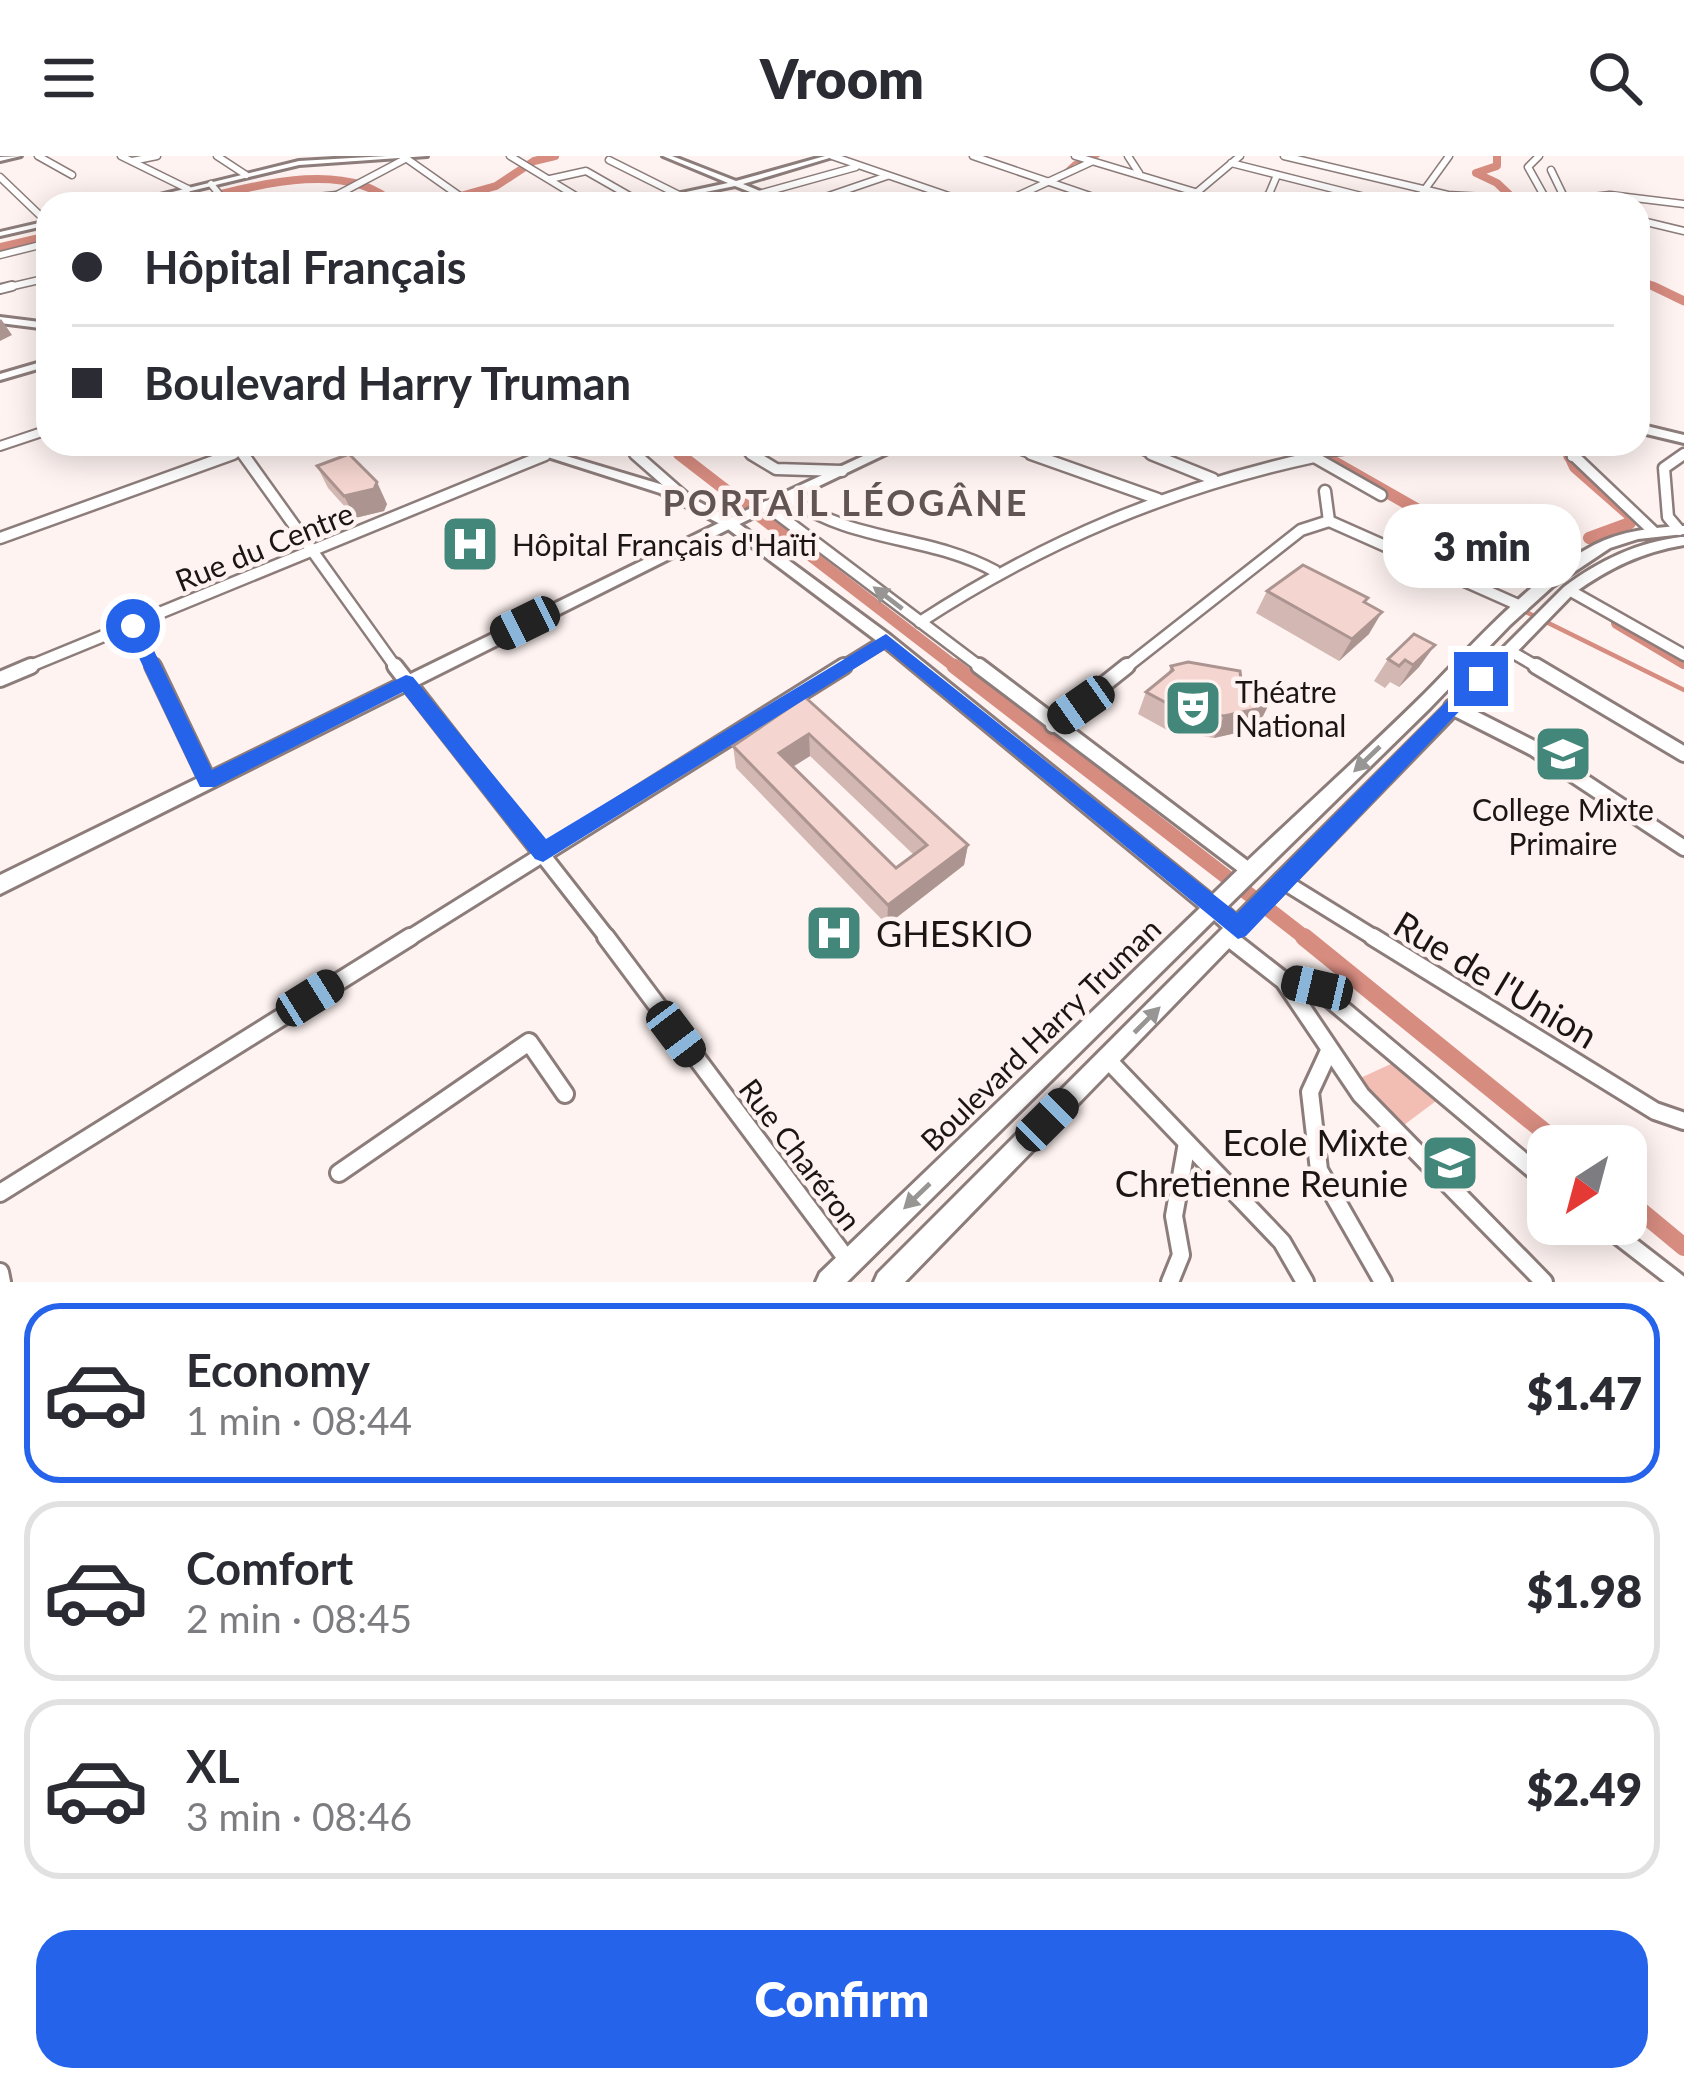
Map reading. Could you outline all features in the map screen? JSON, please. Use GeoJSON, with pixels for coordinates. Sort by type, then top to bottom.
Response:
{"type":"FeatureCollection","features":[{"type":"Feature","properties":{"kind":"main road"},"geometry":{"type":"LineString","coordinates":[[0,320],[36,324]]}},
{"type":"Feature","properties":{"kind":"main road"},"geometry":{"type":"LineString","coordinates":[[1650,431],[1684,439]]}},
{"type":"Feature","properties":{"kind":"main road"},"geometry":{"type":"LineString","coordinates":[[551,456],[665,490],[734,521],[1237,929]]}},
{"type":"Feature","properties":{"kind":"main road"},"geometry":{"type":"LineString","coordinates":[[0,885],[874,456]]}},
{"type":"Feature","properties":{"kind":"main road","name":"Boulevard Harry Truman"},"geometry":{"type":"LineString","coordinates":[[829,1282],[1243,873],[1523,607],[1596,549],[1654,532],[1682,534]]}},
{"type":"Feature","properties":{"kind":"main road"},"geometry":{"type":"LineString","coordinates":[[897,1278],[1569,590],[1604,564],[1682,534]]}},
{"type":"Feature","properties":{"kind":"street"},"geometry":{"type":"LineString","coordinates":[[0,159],[13,156]]}},
{"type":"Feature","properties":{"kind":"street"},"geometry":{"type":"LineString","coordinates":[[38,156],[72,175]]}},
{"type":"Feature","properties":{"kind":"street"},"geometry":{"type":"LineString","coordinates":[[121,156],[188,189]]}},
{"type":"Feature","properties":{"kind":"street"},"geometry":{"type":"LineString","coordinates":[[132,161],[157,156]]}},
{"type":"Feature","properties":{"kind":"street"},"geometry":{"type":"LineString","coordinates":[[217,156],[246,175]]}},
{"type":"Feature","properties":{"kind":"street"},"geometry":{"type":"LineString","coordinates":[[176,192],[296,160],[424,156]]}},
{"type":"Feature","properties":{"kind":"street"},"geometry":{"type":"LineString","coordinates":[[510,156],[570,192]]}},
{"type":"Feature","properties":{"kind":"street"},"geometry":{"type":"LineString","coordinates":[[621,156],[609,160],[672,192]]}},
{"type":"Feature","properties":{"kind":"street"},"geometry":{"type":"LineString","coordinates":[[666,156],[753,192]]}},
{"type":"Feature","properties":{"kind":"street"},"geometry":{"type":"LineString","coordinates":[[699,192],[832,156],[936,192]]}},
{"type":"Feature","properties":{"kind":"street"},"geometry":{"type":"LineString","coordinates":[[973,156],[1058,179],[1087,192]]}},
{"type":"Feature","properties":{"kind":"street"},"geometry":{"type":"LineString","coordinates":[[1075,156],[1195,192],[1240,156]]}},
{"type":"Feature","properties":{"kind":"street"},"geometry":{"type":"LineString","coordinates":[[1128,156],[1141,169],[1138,174]]}},
{"type":"Feature","properties":{"kind":"street"},"geometry":{"type":"LineString","coordinates":[[1284,156],[1431,192]]}},
{"type":"Feature","properties":{"kind":"street"},"geometry":{"type":"LineString","coordinates":[[1340,171],[1355,156]]}},
{"type":"Feature","properties":{"kind":"street"},"geometry":{"type":"LineString","coordinates":[[1423,191],[1449,156]]}},
{"type":"Feature","properties":{"kind":"street"},"geometry":{"type":"LineString","coordinates":[[1539,156],[1528,167],[1541,192]]}},
{"type":"Feature","properties":{"kind":"street"},"geometry":{"type":"LineString","coordinates":[[344,192],[404,157]]}},
{"type":"Feature","properties":{"kind":"street"},"geometry":{"type":"LineString","coordinates":[[404,157],[454,192]]}},
{"type":"Feature","properties":{"kind":"street"},"geometry":{"type":"LineString","coordinates":[[1028,192],[1095,161]]}},
{"type":"Feature","properties":{"kind":"street"},"geometry":{"type":"LineString","coordinates":[[1231,163],[1334,192]]}},
{"type":"Feature","properties":{"kind":"street"},"geometry":{"type":"LineString","coordinates":[[766,192],[858,166]]}},
{"type":"Feature","properties":{"kind":"street"},"geometry":{"type":"LineString","coordinates":[[1551,170],[1559,192]]}},
{"type":"Feature","properties":{"kind":"street"},"geometry":{"type":"LineString","coordinates":[[550,179],[586,171],[620,192]]}},
{"type":"Feature","properties":{"kind":"street"},"geometry":{"type":"LineString","coordinates":[[841,192],[887,176]]}},
{"type":"Feature","properties":{"kind":"street"},"geometry":{"type":"LineString","coordinates":[[1270,192],[1277,176]]}},
{"type":"Feature","properties":{"kind":"street"},"geometry":{"type":"LineString","coordinates":[[0,177],[14,185],[36,215]]}},
{"type":"Feature","properties":{"kind":"street"},"geometry":{"type":"LineString","coordinates":[[211,184],[218,192]]}},
{"type":"Feature","properties":{"kind":"street"},"geometry":{"type":"LineString","coordinates":[[1395,192],[1405,188]]}},
{"type":"Feature","properties":{"kind":"street"},"geometry":{"type":"LineString","coordinates":[[1650,202],[1684,204]]}},
{"type":"Feature","properties":{"kind":"street"},"geometry":{"type":"LineString","coordinates":[[1650,223],[1684,231]]}},
{"type":"Feature","properties":{"kind":"street"},"geometry":{"type":"LineString","coordinates":[[0,234],[36,226]]}},
{"type":"Feature","properties":{"kind":"street"},"geometry":{"type":"LineString","coordinates":[[0,255],[36,246]]}},
{"type":"Feature","properties":{"kind":"street"},"geometry":{"type":"LineString","coordinates":[[0,289],[36,281]]}},
{"type":"Feature","properties":{"kind":"street"},"geometry":{"type":"LineString","coordinates":[[0,377],[36,366]]}},
{"type":"Feature","properties":{"kind":"street"},"geometry":{"type":"LineString","coordinates":[[0,446],[36,434]]}},
{"type":"Feature","properties":{"kind":"street"},"geometry":{"type":"LineString","coordinates":[[1682,534],[1669,517],[1664,468],[1684,454]]}},
{"type":"Feature","properties":{"kind":"street"},"geometry":{"type":"LineString","coordinates":[[0,538],[214,456]]}},
{"type":"Feature","properties":{"kind":"street","name":"Rue Charéron"},"geometry":{"type":"LineString","coordinates":[[244,456],[406,682],[543,852],[849,1262]]}},
{"type":"Feature","properties":{"kind":"street","name":"Rue du Centre"},"geometry":{"type":"LineString","coordinates":[[0,679],[539,456]]}},
{"type":"Feature","properties":{"kind":"street"},"geometry":{"type":"LineString","coordinates":[[637,456],[689,502]]}},
{"type":"Feature","properties":{"kind":"street"},"geometry":{"type":"LineString","coordinates":[[754,456],[776,470],[842,471]]}},
{"type":"Feature","properties":{"kind":"street"},"geometry":{"type":"LineString","coordinates":[[1038,456],[1158,499]]}},
{"type":"Feature","properties":{"kind":"street"},"geometry":{"type":"LineString","coordinates":[[1157,456],[1214,480]]}},
{"type":"Feature","properties":{"kind":"street"},"geometry":{"type":"LineString","coordinates":[[920,622],[995,571],[1083,528],[1214,480],[1316,456]]}},
{"type":"Feature","properties":{"kind":"street"},"geometry":{"type":"LineString","coordinates":[[1322,456],[1381,494]]}},
{"type":"Feature","properties":{"kind":"street"},"geometry":{"type":"LineString","coordinates":[[1571,456],[1654,532]]}},
{"type":"Feature","properties":{"kind":"street"},"geometry":{"type":"LineString","coordinates":[[1325,491],[1328,521]]}},
{"type":"Feature","properties":{"kind":"street"},"geometry":{"type":"LineString","coordinates":[[787,496],[835,525],[953,554],[995,571]]}},
{"type":"Feature","properties":{"kind":"street"},"geometry":{"type":"LineString","coordinates":[[766,506],[1243,873]]}},
{"type":"Feature","properties":{"kind":"street"},"geometry":{"type":"LineString","coordinates":[[1053,725],[1301,530],[1328,521],[1523,607]]}},
{"type":"Feature","properties":{"kind":"street"},"geometry":{"type":"LineString","coordinates":[[1569,590],[1684,655]]}},
{"type":"Feature","properties":{"kind":"street"},"geometry":{"type":"LineString","coordinates":[[133,626],[208,782]]}},
{"type":"Feature","properties":{"kind":"street"},"geometry":{"type":"LineString","coordinates":[[0,1193],[886,640]]}},
{"type":"Feature","properties":{"kind":"street"},"geometry":{"type":"LineString","coordinates":[[1510,651],[1684,754]]}},
{"type":"Feature","properties":{"kind":"street"},"geometry":{"type":"LineString","coordinates":[[1453,707],[1533,748],[1684,848]]}},
{"type":"Feature","properties":{"kind":"street","name":"Rue de l'Union"},"geometry":{"type":"LineString","coordinates":[[1275,888],[1655,1111],[1684,1120]]}},
{"type":"Feature","properties":{"kind":"street"},"geometry":{"type":"LineString","coordinates":[[1237,929],[1284,981],[1329,1051],[1399,1139],[1544,1282]]}},
{"type":"Feature","properties":{"kind":"street"},"geometry":{"type":"LineString","coordinates":[[1284,981],[1317,988],[1527,1164]]}},
{"type":"Feature","properties":{"kind":"street"},"geometry":{"type":"LineString","coordinates":[[339,1173],[529,1042],[565,1094]]}},
{"type":"Feature","properties":{"kind":"street"},"geometry":{"type":"LineString","coordinates":[[1329,1051],[1310,1092],[1318,1170],[1383,1282]]}},
{"type":"Feature","properties":{"kind":"street"},"geometry":{"type":"LineString","coordinates":[[1108,1060],[1282,1242],[1305,1282]]}},
{"type":"Feature","properties":{"kind":"street"},"geometry":{"type":"LineString","coordinates":[[1171,1282],[1181,1255],[1174,1216],[1187,1143]]}},
{"type":"Feature","properties":{"kind":"street"},"geometry":{"type":"LineString","coordinates":[[1630,1245],[1678,1282]]}},
{"type":"Feature","properties":{"kind":"street"},"geometry":{"type":"LineString","coordinates":[[0,1272],[2,1282]]}},
{"type":"Feature","properties":{"kind":"shaded area"},"geometry":{"type":"Polygon","coordinates":[[[1393,1063],[1436,1101],[1400,1128],[1356,1080],[1393,1063]]]}},
{"type":"Feature","properties":{"kind":"building"},"geometry":{"type":"Polygon","coordinates":[[[351,456],[377,482],[374,489],[344,496],[317,466],[351,456]]]}},
{"type":"Feature","properties":{"kind":"building"},"geometry":{"type":"Polygon","coordinates":[[[1303,565],[1368,598],[1364,602],[1382,612],[1352,639],[1267,591],[1303,565]]]}},
{"type":"Feature","properties":{"kind":"building"},"geometry":{"type":"Polygon","coordinates":[[[1414,634],[1435,645],[1413,665],[1405,660],[1399,666],[1388,659],[1414,634]]]}},
{"type":"Feature","properties":{"kind":"building"},"geometry":{"type":"Polygon","coordinates":[[[1188,662],[1240,671],[1241,680],[1271,700],[1256,709],[1224,716],[1176,708],[1146,692],[1173,670],[1171,666],[1188,662]]]}},
{"type":"Feature","properties":{"kind":"building"},"geometry":{"type":"Polygon","coordinates":[[[805,697],[968,845],[888,905],[733,746],[805,697]],[[809,734],[779,753],[896,868],[927,845],[809,734]]]}},
{"type":"Feature","properties":{"kind":"waterway"},"geometry":{"type":"LineString","coordinates":[[475,192],[496,186],[534,161],[555,156]]}},
{"type":"Feature","properties":{"kind":"waterway"},"geometry":{"type":"LineString","coordinates":[[1063,173],[1074,163],[1098,156]]}},
{"type":"Feature","properties":{"kind":"waterway"},"geometry":{"type":"LineString","coordinates":[[1497,156],[1497,166],[1476,173],[1506,192]]}},
{"type":"Feature","properties":{"kind":"waterway"},"geometry":{"type":"LineString","coordinates":[[233,192],[321,179],[376,192]]}},
{"type":"Feature","properties":{"kind":"waterway"},"geometry":{"type":"LineString","coordinates":[[0,247],[36,239]]}},
{"type":"Feature","properties":{"kind":"waterway"},"geometry":{"type":"LineString","coordinates":[[1650,285],[1659,289]]}},
{"type":"Feature","properties":{"kind":"waterway"},"geometry":{"type":"LineString","coordinates":[[1653,286],[1684,301]]}},
{"type":"Feature","properties":{"kind":"waterway"},"geometry":{"type":"LineString","coordinates":[[682,456],[958,669]]}},
{"type":"Feature","properties":{"kind":"waterway"},"geometry":{"type":"LineString","coordinates":[[1324,456],[1522,569]]}},
{"type":"Feature","properties":{"kind":"waterway"},"geometry":{"type":"LineString","coordinates":[[1570,456],[1575,467],[1632,517],[1630,523],[1589,538]]}},
{"type":"Feature","properties":{"kind":"waterway"},"geometry":{"type":"LineString","coordinates":[[1522,610],[1684,690]]}},
{"type":"Feature","properties":{"kind":"waterway"},"geometry":{"type":"LineString","coordinates":[[1617,623],[1684,663]]}},
{"type":"Feature","properties":{"kind":"waterway"},"geometry":{"type":"LineString","coordinates":[[954,666],[1308,940]]}},
{"type":"Feature","properties":{"kind":"waterway"},"geometry":{"type":"LineString","coordinates":[[1304,937],[1536,1125]]}},
{"type":"Feature","properties":{"kind":"waterway"},"geometry":{"type":"LineString","coordinates":[[1647,1216],[1684,1247]]}},
{"type":"Feature","properties":{"kind":"place","name":"Hôpital Français d'Haïti"},"geometry":{"type":"Point","coordinates":[470,544]}},
{"type":"Feature","properties":{"kind":"place","name":"Théatre National"},"geometry":{"type":"Point","coordinates":[1193,708]}},
{"type":"Feature","properties":{"kind":"place","name":"College Mixte Primaire"},"geometry":{"type":"Point","coordinates":[1563,754]}},
{"type":"Feature","properties":{"kind":"place","name":"GHESKIO"},"geometry":{"type":"Point","coordinates":[834,933]}},
{"type":"Feature","properties":{"kind":"place","name":"Ecole Mixte Chretienne Reunie"},"geometry":{"type":"Point","coordinates":[1450,1163]}},
{"type":"Feature","properties":{"kind":"district","name":"PORTAIL LÉOGÂNE"},"geometry":{"type":"Point","coordinates":[846,502]}},
{"type":"Feature","properties":{"kind":"route"},"geometry":{"type":"LineString","coordinates":[[133,626],[208,782],[406,682],[543,852],[886,640],[1238,928],[1481,679]]}}]}
